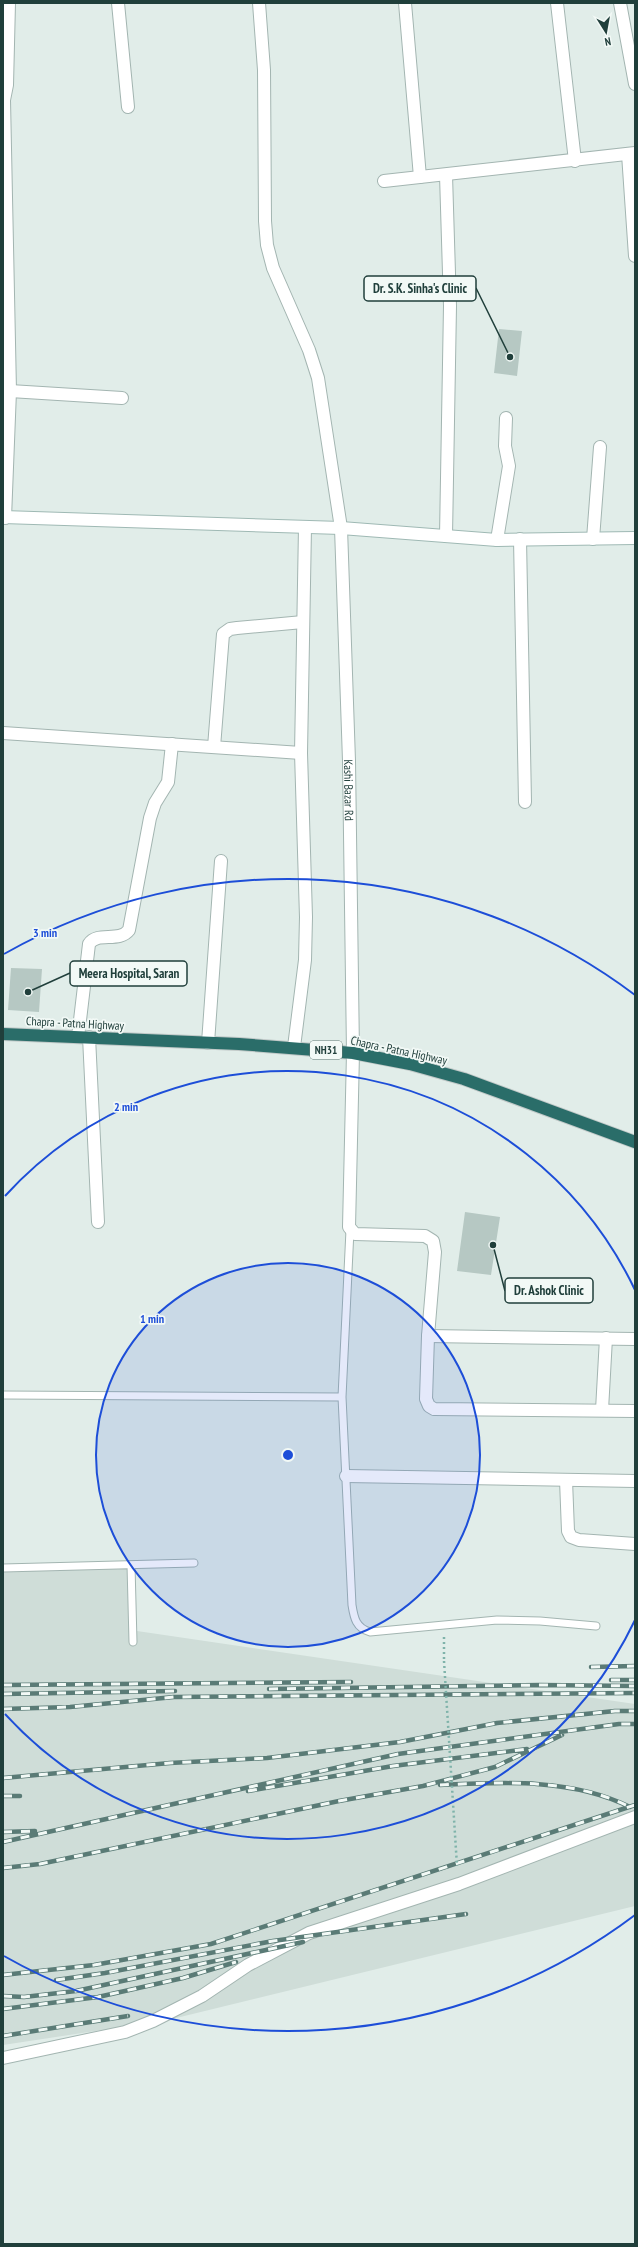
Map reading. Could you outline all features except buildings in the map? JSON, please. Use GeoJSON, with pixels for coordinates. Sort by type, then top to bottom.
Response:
{"type":"FeatureCollection","features":[{"type":"Feature","properties":{"kind":"highway","name":"Chapra - Patna Highway"},"geometry":{"type":"LineString","coordinates":[[3,1034],[294,1047],[353,1053],[410,1064],[464,1079],[635,1142]]}},
{"type":"Feature","properties":{"kind":"street"},"geometry":{"type":"LineString","coordinates":[[9,3],[7,85],[4,100],[4,182],[10,391],[4,518],[341,528],[497,540],[635,538]]}},
{"type":"Feature","properties":{"kind":"street"},"geometry":{"type":"LineString","coordinates":[[118,3],[128,106]]}},
{"type":"Feature","properties":{"kind":"street","name":"Kashi Bazar Rd"},"geometry":{"type":"LineString","coordinates":[[259,3],[264,70],[265,221],[267,245],[273,268],[309,350],[318,378],[341,528],[349,761],[353,1053],[348,1215],[350,1230]]}},
{"type":"Feature","properties":{"kind":"street"},"geometry":{"type":"LineString","coordinates":[[405,3],[420,177]]}},
{"type":"Feature","properties":{"kind":"street"},"geometry":{"type":"LineString","coordinates":[[557,3],[575,161]]}},
{"type":"Feature","properties":{"kind":"street"},"geometry":{"type":"LineString","coordinates":[[620,3],[635,84]]}},
{"type":"Feature","properties":{"kind":"street"},"geometry":{"type":"LineString","coordinates":[[384,181],[632,154],[635,256]]}},
{"type":"Feature","properties":{"kind":"street"},"geometry":{"type":"LineString","coordinates":[[446,174],[450,340],[446,536]]}},
{"type":"Feature","properties":{"kind":"street"},"geometry":{"type":"LineString","coordinates":[[10,391],[122,398]]}},
{"type":"Feature","properties":{"kind":"street"},"geometry":{"type":"LineString","coordinates":[[497,540],[509,466],[505,446],[506,418]]}},
{"type":"Feature","properties":{"kind":"street"},"geometry":{"type":"LineString","coordinates":[[592,539],[600,447]]}},
{"type":"Feature","properties":{"kind":"street"},"geometry":{"type":"LineString","coordinates":[[294,1047],[305,960],[306,917],[301,754],[305,527]]}},
{"type":"Feature","properties":{"kind":"street"},"geometry":{"type":"LineString","coordinates":[[520,539],[524,802]]}},
{"type":"Feature","properties":{"kind":"street"},"geometry":{"type":"LineString","coordinates":[[214,747],[223,634],[230,629],[303,622]]}},
{"type":"Feature","properties":{"kind":"street"},"geometry":{"type":"LineString","coordinates":[[3,733],[301,754]]}},
{"type":"Feature","properties":{"kind":"street"},"geometry":{"type":"LineString","coordinates":[[98,1222],[83,1037],[89,944],[94,939],[121,936],[129,930],[150,818],[154,802],[168,782],[172,744]]}},
{"type":"Feature","properties":{"kind":"street"},"geometry":{"type":"LineString","coordinates":[[208,1043],[221,861]]}},
{"type":"Feature","properties":{"kind":"street"},"geometry":{"type":"LineString","coordinates":[[350,1230],[359,1234],[425,1236],[433,1241],[435,1252],[428,1336],[426,1399],[431,1408],[635,1411]]}},
{"type":"Feature","properties":{"kind":"street"},"geometry":{"type":"LineString","coordinates":[[428,1336],[635,1339]]}},
{"type":"Feature","properties":{"kind":"street"},"geometry":{"type":"LineString","coordinates":[[602,1410],[606,1338]]}},
{"type":"Feature","properties":{"kind":"street"},"geometry":{"type":"LineString","coordinates":[[346,1476],[635,1481]]}},
{"type":"Feature","properties":{"kind":"street"},"geometry":{"type":"LineString","coordinates":[[566,1480],[568,1531],[571,1537],[580,1540],[635,1544]]}},
{"type":"Feature","properties":{"kind":"street"},"geometry":{"type":"LineString","coordinates":[[3,2058],[125,2032],[153,2021],[202,1996],[248,1965],[310,1933],[459,1884],[635,1817]]}},
{"type":"Feature","properties":{"kind":"lane"},"geometry":{"type":"LineString","coordinates":[[350,1230],[342,1397],[352,1605],[358,1626],[370,1632],[516,1620],[596,1626]]}},
{"type":"Feature","properties":{"kind":"lane"},"geometry":{"type":"LineString","coordinates":[[3,1395],[342,1397]]}},
{"type":"Feature","properties":{"kind":"lane"},"geometry":{"type":"LineString","coordinates":[[3,1568],[194,1563]]}},
{"type":"Feature","properties":{"kind":"lane"},"geometry":{"type":"LineString","coordinates":[[131,1565],[133,1642]]}},
{"type":"Feature","properties":{"kind":"path"},"geometry":{"type":"LineString","coordinates":[[443,1626],[457,1866]]}},
{"type":"Feature","properties":{"kind":"shaded area"},"geometry":{"type":"Polygon","coordinates":[[[3,1565],[133,1565],[137,1631],[635,1704],[635,1906],[168,2020],[3,2045],[3,1565]]]}},
{"type":"Feature","properties":{"kind":"railway"},"geometry":{"type":"LineString","coordinates":[[591,1667],[635,1666]]}},
{"type":"Feature","properties":{"kind":"railway"},"geometry":{"type":"LineString","coordinates":[[611,1680],[635,1680]]}},
{"type":"Feature","properties":{"kind":"railway"},"geometry":{"type":"LineString","coordinates":[[3,1685],[351,1682]]}},
{"type":"Feature","properties":{"kind":"railway"},"geometry":{"type":"LineString","coordinates":[[269,1689],[540,1685],[635,1686]]}},
{"type":"Feature","properties":{"kind":"railway"},"geometry":{"type":"LineString","coordinates":[[3,1694],[175,1691]]}},
{"type":"Feature","properties":{"kind":"railway"},"geometry":{"type":"LineString","coordinates":[[3,1709],[70,1707],[174,1697],[635,1693]]}},
{"type":"Feature","properties":{"kind":"railway"},"geometry":{"type":"LineString","coordinates":[[3,1778],[170,1763],[267,1758],[400,1742],[497,1723],[615,1711],[635,1711]]}},
{"type":"Feature","properties":{"kind":"railway"},"geometry":{"type":"LineString","coordinates":[[3,1842],[398,1754],[619,1724],[635,1724]]}},
{"type":"Feature","properties":{"kind":"railway"},"geometry":{"type":"LineString","coordinates":[[3,1868],[40,1864],[339,1801],[423,1786],[495,1767],[562,1735]]}},
{"type":"Feature","properties":{"kind":"railway"},"geometry":{"type":"LineString","coordinates":[[248,1791],[393,1766],[527,1749]]}},
{"type":"Feature","properties":{"kind":"railway"},"geometry":{"type":"LineString","coordinates":[[440,1785],[488,1783],[537,1784],[585,1791],[630,1807]]}},
{"type":"Feature","properties":{"kind":"railway"},"geometry":{"type":"LineString","coordinates":[[3,1796],[20,1796]]}},
{"type":"Feature","properties":{"kind":"railway"},"geometry":{"type":"LineString","coordinates":[[3,1975],[94,1965],[211,1944],[635,1805]]}},
{"type":"Feature","properties":{"kind":"railway"},"geometry":{"type":"LineString","coordinates":[[3,1832],[35,1831]]}},
{"type":"Feature","properties":{"kind":"railway"},"geometry":{"type":"LineString","coordinates":[[56,1980],[105,1973],[273,1941],[466,1914]]}},
{"type":"Feature","properties":{"kind":"railway"},"geometry":{"type":"LineString","coordinates":[[3,1996],[24,1997],[76,1991],[303,1942]]}},
{"type":"Feature","properties":{"kind":"railway"},"geometry":{"type":"LineString","coordinates":[[3,2009],[98,1997],[183,1978],[236,1962]]}},
{"type":"Feature","properties":{"kind":"railway"},"geometry":{"type":"LineString","coordinates":[[3,2036],[128,2016]]}},
{"type":"Feature","properties":{"kind":"place","name":"Dr. S.K. Sinha's Clinic"},"geometry":{"type":"Point","coordinates":[510,357]}},
{"type":"Feature","properties":{"kind":"place","name":"Meera Hospital, Saran"},"geometry":{"type":"Point","coordinates":[28,992]}},
{"type":"Feature","properties":{"kind":"place","name":"Dr. Ashok Clinic"},"geometry":{"type":"Point","coordinates":[493,1245]}}]}
